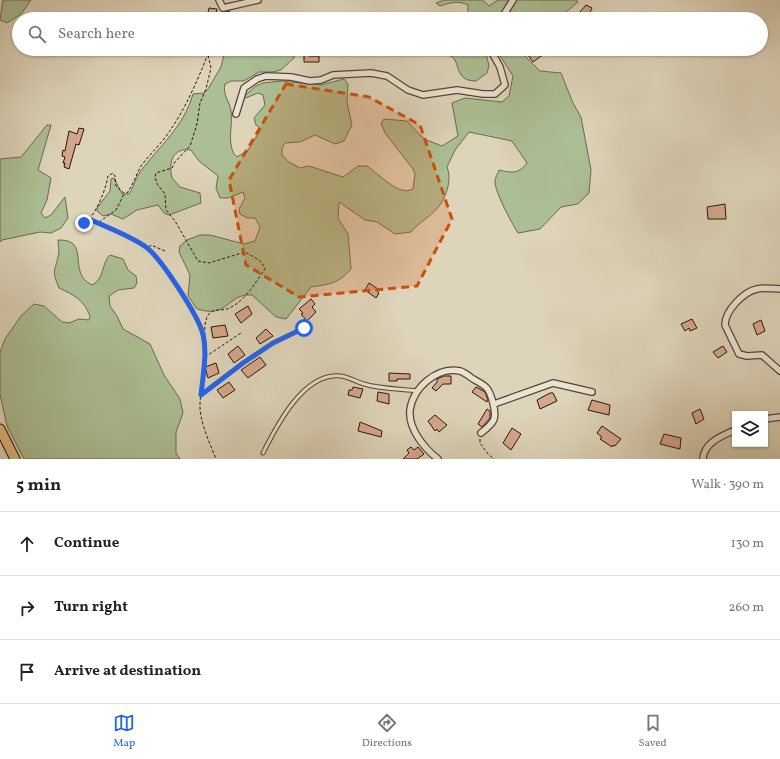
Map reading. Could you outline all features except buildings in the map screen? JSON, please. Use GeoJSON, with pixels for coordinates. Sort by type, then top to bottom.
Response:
{"type":"FeatureCollection","features":[{"type":"Feature","properties":{"kind":"main road"},"geometry":{"type":"LineString","coordinates":[[0,429],[15,459]]}},
{"type":"Feature","properties":{"kind":"street"},"geometry":{"type":"LineString","coordinates":[[219,0],[223,8],[258,0]]}},
{"type":"Feature","properties":{"kind":"street"},"geometry":{"type":"LineString","coordinates":[[505,12],[513,0]]}},
{"type":"Feature","properties":{"kind":"street"},"geometry":{"type":"LineString","coordinates":[[236,114],[244,88],[257,79],[266,76],[291,77],[310,81],[321,80],[333,75],[371,72],[387,76],[408,90],[424,95],[457,90],[494,94],[505,85],[500,67],[494,56]]}},
{"type":"Feature","properties":{"kind":"street"},"geometry":{"type":"LineString","coordinates":[[780,289],[757,289],[745,295],[729,312],[725,326],[739,354],[747,356],[762,355],[780,371]]}},
{"type":"Feature","properties":{"kind":"street"},"geometry":{"type":"LineString","coordinates":[[438,459],[422,444],[411,422],[410,410],[418,391],[436,374],[447,370],[461,371],[486,386],[491,394],[496,414],[495,420],[481,433]]}},
{"type":"Feature","properties":{"kind":"street"},"geometry":{"type":"LineString","coordinates":[[494,404],[553,383],[592,392]]}},
{"type":"Feature","properties":{"kind":"street"},"geometry":{"type":"LineString","coordinates":[[768,419],[780,417]]}},
{"type":"Feature","properties":{"kind":"street"},"geometry":{"type":"LineString","coordinates":[[704,459],[707,447],[712,441],[732,431]]}},
{"type":"Feature","properties":{"kind":"lane"},"geometry":{"type":"LineString","coordinates":[[263,453],[279,421],[296,399],[313,383],[329,376],[341,376],[365,385],[418,391]]}},
{"type":"Feature","properties":{"kind":"path"},"geometry":{"type":"LineString","coordinates":[[98,223],[116,210],[124,193],[127,193],[130,189],[133,180],[142,165],[169,132],[185,104],[208,56]]}},
{"type":"Feature","properties":{"kind":"path"},"geometry":{"type":"LineString","coordinates":[[208,56],[211,68],[206,89],[200,103],[197,124],[190,146],[175,162],[172,168],[156,173],[155,176],[157,184],[165,194],[166,210],[175,221],[198,261],[208,263],[245,252],[258,258],[263,263],[265,269],[244,298],[226,309],[214,310],[209,314],[205,323],[200,404],[206,434],[216,459]]}},
{"type":"Feature","properties":{"kind":"path"},"geometry":{"type":"LineString","coordinates":[[80,232],[100,198],[108,176],[113,173],[116,176],[116,186],[124,193]]}},
{"type":"Feature","properties":{"kind":"path"},"geometry":{"type":"LineString","coordinates":[[89,219],[135,240],[148,249],[172,278],[194,314],[202,331],[204,350]]}},
{"type":"Feature","properties":{"kind":"path"},"geometry":{"type":"LineString","coordinates":[[148,249],[151,244],[165,251]]}},
{"type":"Feature","properties":{"kind":"path"},"geometry":{"type":"LineString","coordinates":[[201,395],[243,363],[273,343],[304,328]]}},
{"type":"Feature","properties":{"kind":"path"},"geometry":{"type":"LineString","coordinates":[[204,357],[241,333]]}},
{"type":"Feature","properties":{"kind":"path"},"geometry":{"type":"LineString","coordinates":[[481,433],[480,443],[488,454],[494,459]]}},
{"type":"Feature","properties":{"kind":"highlighted area"},"geometry":{"type":"Polygon","coordinates":[[[286,84],[369,97],[420,125],[452,219],[417,286],[299,297],[246,265],[229,180],[286,84]]]}},
{"type":"Feature","properties":{"kind":"green space"},"geometry":{"type":"Polygon","coordinates":[[[3,0],[31,0],[22,12],[12,12],[12,20],[7,23],[0,20],[3,0]]]}},
{"type":"Feature","properties":{"kind":"green space"},"geometry":{"type":"Polygon","coordinates":[[[444,0],[483,0],[489,6],[498,0],[576,0],[578,2],[566,12],[468,12],[468,5],[465,3],[458,2],[440,6],[436,3],[444,0]]]}},
{"type":"Feature","properties":{"kind":"green space"},"geometry":{"type":"Polygon","coordinates":[[[224,56],[295,56],[281,70],[273,72],[259,72],[244,81],[231,81],[225,84],[225,95],[231,111],[231,144],[234,154],[237,157],[248,150],[260,131],[260,128],[256,125],[254,118],[265,105],[263,95],[258,93],[243,99],[243,97],[256,86],[263,83],[281,81],[321,85],[344,79],[348,84],[347,102],[352,125],[344,141],[335,144],[315,135],[300,142],[285,143],[282,148],[282,155],[289,162],[300,168],[309,166],[343,177],[358,166],[367,166],[389,184],[407,191],[413,189],[415,174],[413,169],[385,133],[381,123],[384,119],[407,121],[424,139],[442,146],[458,136],[452,103],[465,98],[502,102],[509,96],[513,76],[500,56],[525,56],[540,71],[561,73],[573,103],[581,117],[591,170],[589,193],[578,204],[561,207],[540,229],[518,233],[500,199],[495,185],[495,180],[499,170],[515,172],[524,167],[527,163],[512,141],[469,132],[455,150],[447,167],[449,182],[442,202],[433,213],[411,232],[395,234],[377,222],[365,220],[339,202],[338,218],[348,234],[351,269],[338,280],[311,287],[286,319],[276,317],[252,295],[244,295],[237,298],[216,311],[197,309],[188,296],[190,275],[179,252],[180,246],[187,240],[200,235],[210,235],[244,244],[255,241],[260,227],[255,218],[247,218],[240,214],[239,209],[245,198],[243,192],[228,198],[220,198],[216,188],[218,176],[199,161],[191,150],[185,150],[176,153],[173,157],[171,166],[172,178],[180,187],[200,193],[201,203],[169,215],[164,213],[158,205],[137,210],[123,219],[111,214],[103,216],[97,211],[97,208],[110,191],[111,179],[114,178],[122,194],[129,194],[138,174],[177,127],[189,106],[193,94],[204,93],[221,67],[224,56]]]}},
{"type":"Feature","properties":{"kind":"green space"},"geometry":{"type":"Polygon","coordinates":[[[451,56],[487,56],[489,66],[487,73],[476,81],[468,80],[460,73],[454,59],[451,56]]]}},
{"type":"Feature","properties":{"kind":"green space"},"geometry":{"type":"Polygon","coordinates":[[[47,125],[51,125],[38,170],[51,178],[47,200],[41,213],[45,218],[51,215],[65,197],[68,218],[61,228],[51,233],[40,232],[2,240],[0,242],[0,159],[21,157],[47,125]]]}},
{"type":"Feature","properties":{"kind":"green space"},"geometry":{"type":"Polygon","coordinates":[[[58,240],[68,241],[74,245],[77,251],[80,273],[84,280],[92,285],[99,279],[105,262],[110,255],[123,259],[128,270],[136,276],[137,283],[134,288],[118,290],[109,296],[110,306],[123,329],[150,344],[164,375],[180,399],[183,413],[176,432],[176,453],[180,459],[24,459],[7,426],[0,394],[0,352],[5,339],[21,316],[34,304],[44,306],[62,322],[69,323],[79,319],[89,320],[90,316],[88,310],[82,302],[59,288],[54,272],[59,253],[58,240]]]}},
{"type":"Feature","properties":{"kind":"route"},"geometry":{"type":"LineString","coordinates":[[84,223],[89,219],[135,240],[148,249],[172,278],[194,314],[202,331],[204,350],[201,395],[243,363],[273,343],[304,328]]}}]}
